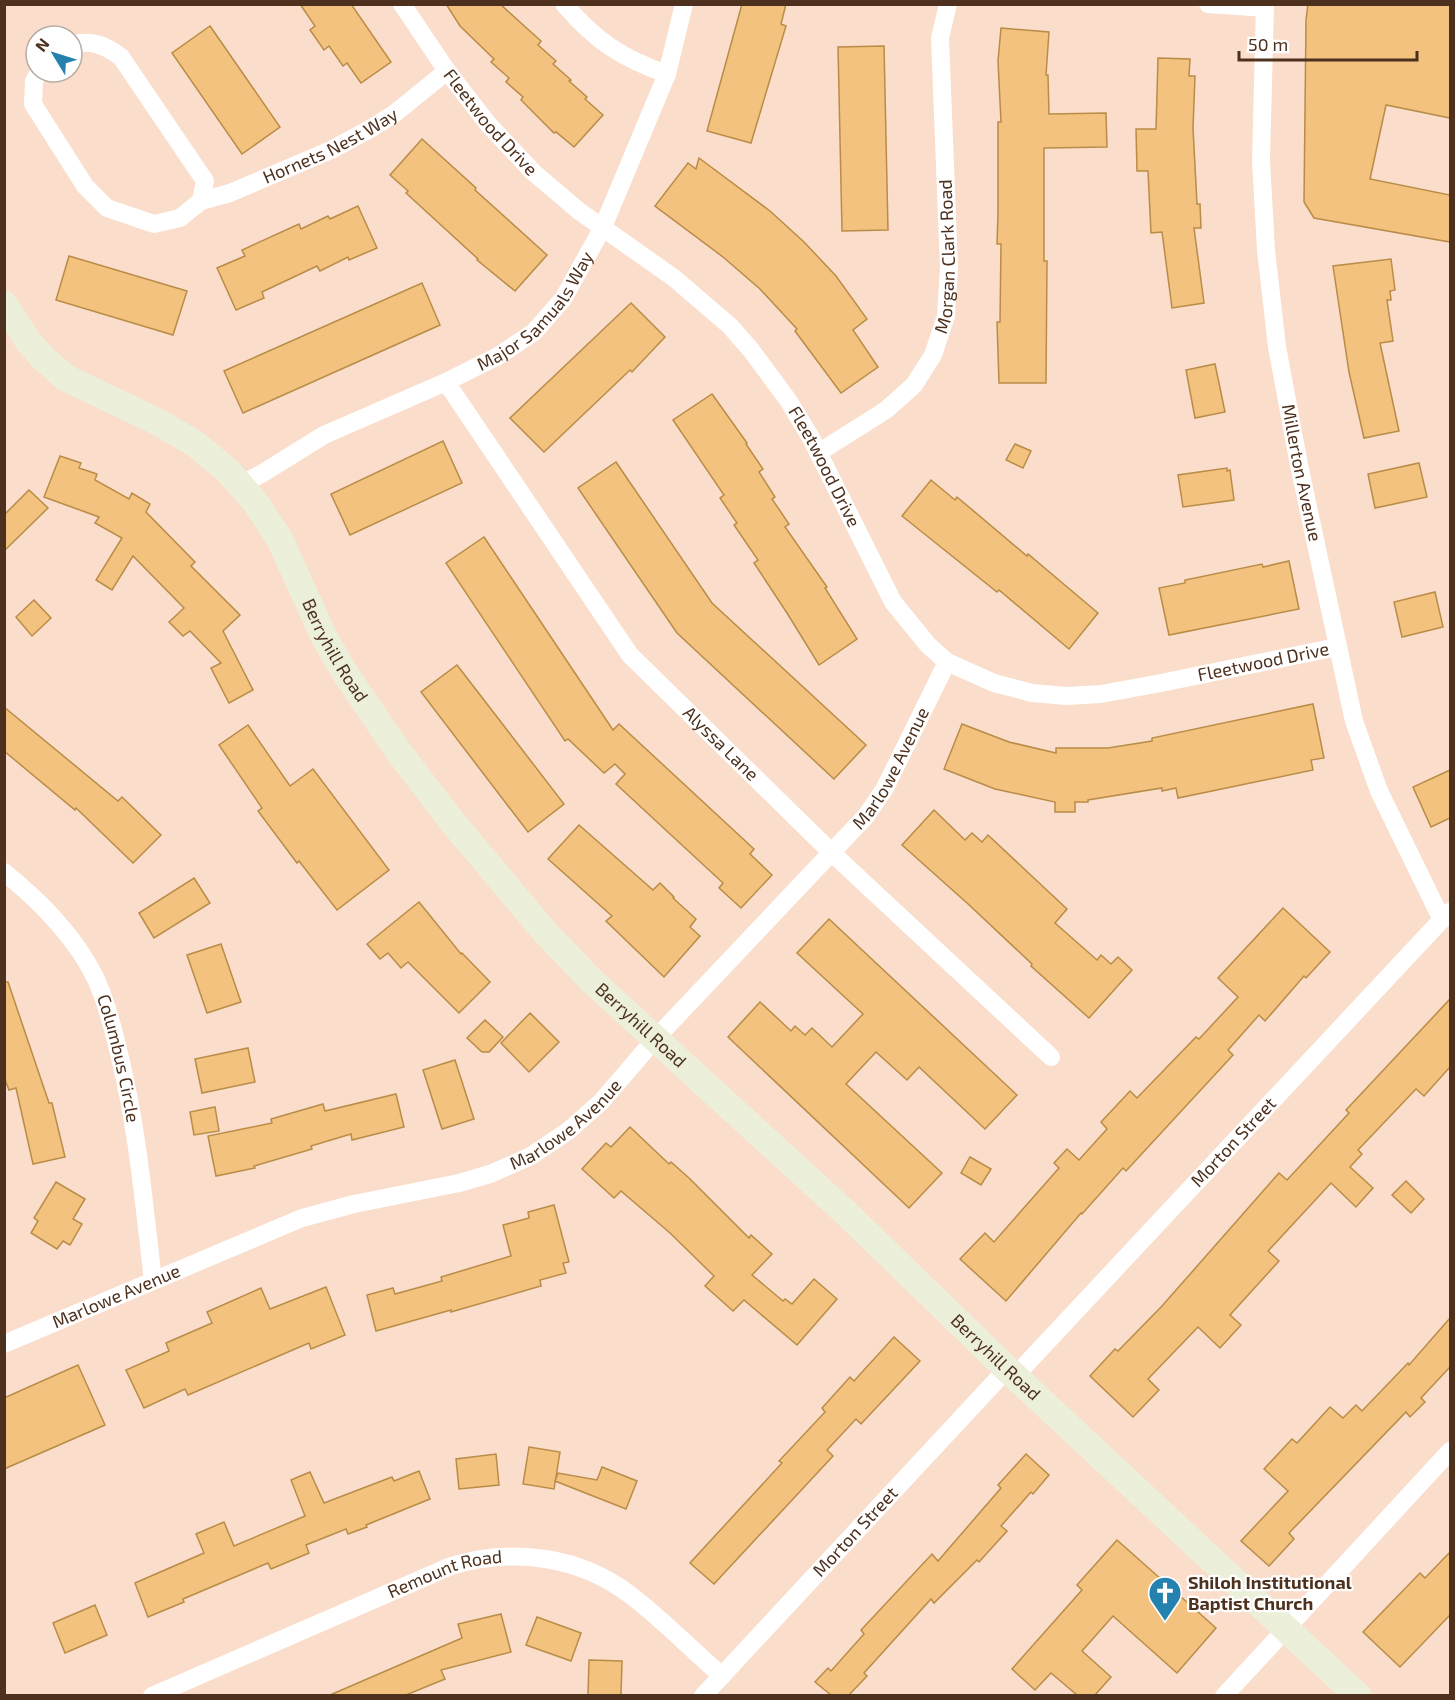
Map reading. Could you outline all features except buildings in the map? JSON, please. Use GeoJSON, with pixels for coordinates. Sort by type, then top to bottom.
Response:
{"type":"FeatureCollection","features":[{"type":"Feature","properties":{"kind":"street","name":"Fleetwood Drive"},"geometry":{"type":"LineString","coordinates":[[402,4],[447,71],[488,124],[533,172],[554,191],[674,278],[730,326],[751,350],[788,400],[818,453],[893,602],[928,645],[947,662],[994,683],[1032,693],[1067,696],[1101,694],[1161,683],[1337,646]]}},
{"type":"Feature","properties":{"kind":"street"},"geometry":{"type":"LineString","coordinates":[[564,4],[585,28],[615,51],[667,74]]}},
{"type":"Feature","properties":{"kind":"street","name":"Major Samuals Way"},"geometry":{"type":"LineString","coordinates":[[240,485],[324,435],[446,382],[498,356],[534,332],[563,299],[603,227],[667,74],[684,4]]}},
{"type":"Feature","properties":{"kind":"street","name":"Morgan Clark Road"},"geometry":{"type":"LineString","coordinates":[[818,453],[886,410],[914,385],[933,355],[945,316],[949,268],[940,38],[948,4]]}},
{"type":"Feature","properties":{"kind":"street"},"geometry":{"type":"LineString","coordinates":[[1208,4],[1265,6]]}},
{"type":"Feature","properties":{"kind":"street","name":"Millerton Avenue"},"geometry":{"type":"LineString","coordinates":[[1265,6],[1261,161],[1267,261],[1277,347],[1354,721],[1379,791],[1446,915]]}},
{"type":"Feature","properties":{"kind":"street"},"geometry":{"type":"LineString","coordinates":[[84,41],[108,47],[121,57],[205,181],[201,201]]}},
{"type":"Feature","properties":{"kind":"street","name":"Hornets Nest Way"},"geometry":{"type":"LineString","coordinates":[[34,84],[33,104],[85,186],[108,208],[154,224],[180,218],[201,201],[230,193],[331,150],[393,114],[447,71]]}},
{"type":"Feature","properties":{"kind":"street","name":"Berryhill Road"},"geometry":{"type":"LineString","coordinates":[[6,313],[35,350],[66,378],[156,421],[194,443],[228,471],[269,521],[324,637],[345,673],[398,751],[450,819],[544,931],[590,979],[847,1214],[1011,1372],[1358,1695]]}},
{"type":"Feature","properties":{"kind":"street","name":"Alyssa Lane"},"geometry":{"type":"LineString","coordinates":[[446,382],[630,655],[832,853],[1051,1057]]}},
{"type":"Feature","properties":{"kind":"street","name":"Marlowe Avenue"},"geometry":{"type":"LineString","coordinates":[[4,1344],[302,1218],[490,1174],[531,1156],[568,1131],[601,1102],[655,1039],[866,816],[885,788],[947,662]]}},
{"type":"Feature","properties":{"kind":"street","name":"Columbus Circle"},"geometry":{"type":"LineString","coordinates":[[4,872],[31,894],[62,926],[96,980],[111,1021],[129,1094],[153,1280]]}},
{"type":"Feature","properties":{"kind":"street","name":"Morton Street"},"geometry":{"type":"LineString","coordinates":[[703,1695],[1446,915]]}},
{"type":"Feature","properties":{"kind":"street"},"geometry":{"type":"LineString","coordinates":[[1224,1695],[1450,1451]]}},
{"type":"Feature","properties":{"kind":"street","name":"Remount Road"},"geometry":{"type":"LineString","coordinates":[[152,1695],[451,1566],[468,1560],[504,1556],[559,1561],[594,1573],[632,1596],[722,1676]]}},
{"type":"Feature","properties":{"kind":"place","name":"Shiloh Institutional Baptist Church"},"geometry":{"type":"Point","coordinates":[1165,1622]}}]}
